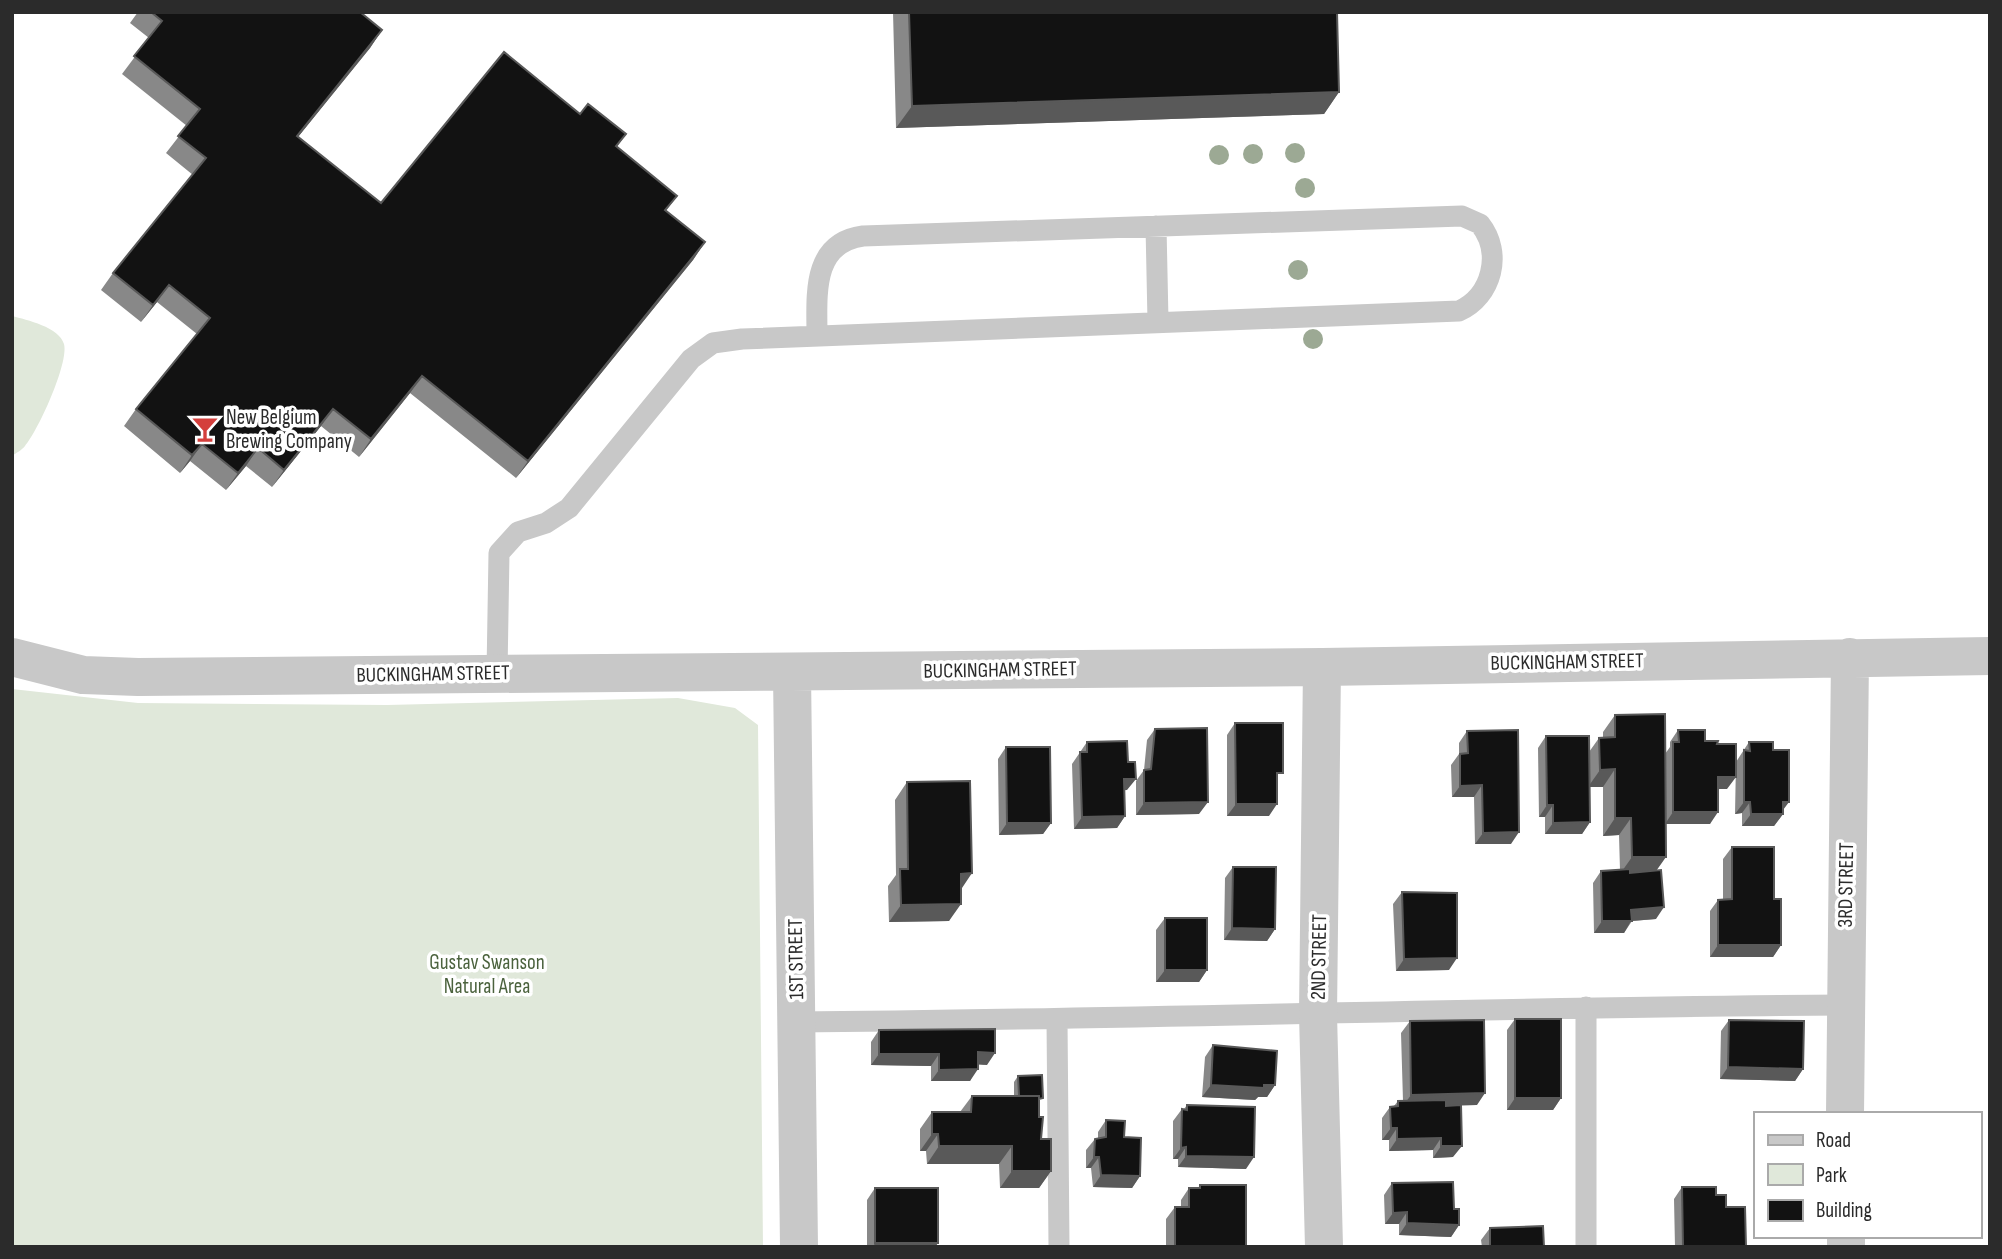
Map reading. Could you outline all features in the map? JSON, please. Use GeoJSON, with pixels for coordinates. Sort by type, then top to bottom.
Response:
{"type":"FeatureCollection","features":[{"type":"Feature","properties":{"kind":"street","name":"BUCKINGHAM STREET"},"geometry":{"type":"LineString","coordinates":[[12,657],[83,675],[111,676],[1322,667],[1990,656]]}},
{"type":"Feature","properties":{"kind":"street","name":"3RD STREET"},"geometry":{"type":"LineString","coordinates":[[1845,1112],[1850,657]]}},
{"type":"Feature","properties":{"kind":"street","name":"2ND STREET"},"geometry":{"type":"LineString","coordinates":[[1322,667],[1318,1014],[1324,1247]]}},
{"type":"Feature","properties":{"kind":"street","name":"1ST STREET"},"geometry":{"type":"LineString","coordinates":[[792,672],[799,1247]]}},
{"type":"Feature","properties":{"kind":"lane"},"geometry":{"type":"LineString","coordinates":[[497,673],[499,553],[519,532],[546,523],[569,508],[691,359],[713,343],[742,339],[817,336],[1158,321],[1459,311],[1472,305],[1485,292],[1492,258],[1487,233],[1474,219],[1462,216],[850,237],[833,250],[818,272],[817,336]]}},
{"type":"Feature","properties":{"kind":"lane"},"geometry":{"type":"LineString","coordinates":[[1156,226],[1158,321]]}},
{"type":"Feature","properties":{"kind":"lane"},"geometry":{"type":"LineString","coordinates":[[796,1022],[1058,1020],[1586,1007],[1845,1005]]}},
{"type":"Feature","properties":{"kind":"lane"},"geometry":{"type":"LineString","coordinates":[[1586,1007],[1586,1247]]}},
{"type":"Feature","properties":{"kind":"lane"},"geometry":{"type":"LineString","coordinates":[[1058,1020],[1059,1247]]}},
{"type":"Feature","properties":{"kind":"green space"},"geometry":{"type":"Polygon","coordinates":[[[12,316],[42,325],[56,333],[64,344],[64,353],[57,381],[31,438],[12,456],[12,316]]]}},
{"type":"Feature","properties":{"kind":"green space","name":"Gustav Swanson Natural Area"},"geometry":{"type":"Polygon","coordinates":[[[12,689],[138,703],[387,705],[678,698],[735,708],[758,725],[763,1247],[12,1247],[12,689]]]}},
{"type":"Feature","properties":{"kind":"building"},"geometry":{"type":"Polygon","coordinates":[[[151,12],[360,12],[382,30],[297,136],[381,203],[504,52],[580,114],[588,104],[626,134],[616,146],[677,196],[665,210],[705,242],[528,461],[422,376],[371,439],[333,409],[284,470],[258,448],[238,473],[202,444],[192,455],[136,409],[210,318],[169,285],[153,305],[113,273],[206,158],[178,136],[200,109],[134,56],[162,21],[151,12]]]}},
{"type":"Feature","properties":{"kind":"building"},"geometry":{"type":"Polygon","coordinates":[[[909,12],[1337,12],[1339,92],[912,106],[909,12]]]}},
{"type":"Feature","properties":{"kind":"building"},"geometry":{"type":"Polygon","coordinates":[[[1665,714],[1666,857],[1632,857],[1631,818],[1615,818],[1615,769],[1600,770],[1599,738],[1615,737],[1615,715],[1665,714]]]}},
{"type":"Feature","properties":{"kind":"building"},"geometry":{"type":"Polygon","coordinates":[[[1235,723],[1283,723],[1283,773],[1277,773],[1277,804],[1236,804],[1235,723]]]}},
{"type":"Feature","properties":{"kind":"building"},"geometry":{"type":"Polygon","coordinates":[[[1207,728],[1208,802],[1144,803],[1144,770],[1151,769],[1155,729],[1207,728]]]}},
{"type":"Feature","properties":{"kind":"building"},"geometry":{"type":"Polygon","coordinates":[[[1518,730],[1519,832],[1483,833],[1482,785],[1460,786],[1460,754],[1468,753],[1467,731],[1518,730]]]}},
{"type":"Feature","properties":{"kind":"building"},"geometry":{"type":"Polygon","coordinates":[[[1678,730],[1705,730],[1705,741],[1736,744],[1736,777],[1718,777],[1718,812],[1673,812],[1673,742],[1679,742],[1678,730]]]}},
{"type":"Feature","properties":{"kind":"building"},"geometry":{"type":"Polygon","coordinates":[[[1546,736],[1589,736],[1590,822],[1553,823],[1553,805],[1547,805],[1546,736]]]}},
{"type":"Feature","properties":{"kind":"building"},"geometry":{"type":"Polygon","coordinates":[[[1127,741],[1128,762],[1135,762],[1136,779],[1124,779],[1125,816],[1082,817],[1080,752],[1087,752],[1087,742],[1127,741]]]}},
{"type":"Feature","properties":{"kind":"building"},"geometry":{"type":"Polygon","coordinates":[[[1749,742],[1773,742],[1773,750],[1789,750],[1789,802],[1783,802],[1783,814],[1751,814],[1750,802],[1744,802],[1744,750],[1750,751],[1749,742]]]}},
{"type":"Feature","properties":{"kind":"building"},"geometry":{"type":"Polygon","coordinates":[[[1006,747],[1050,747],[1051,823],[1007,823],[1006,747]]]}},
{"type":"Feature","properties":{"kind":"building"},"geometry":{"type":"Polygon","coordinates":[[[970,781],[972,873],[961,874],[961,904],[901,905],[900,869],[908,869],[907,782],[970,781]]]}},
{"type":"Feature","properties":{"kind":"building"},"geometry":{"type":"Polygon","coordinates":[[[1732,847],[1774,847],[1774,899],[1781,899],[1781,945],[1718,945],[1718,900],[1732,899],[1732,847]]]}},
{"type":"Feature","properties":{"kind":"building"},"geometry":{"type":"Polygon","coordinates":[[[1233,867],[1276,867],[1275,929],[1232,928],[1233,867]]]}},
{"type":"Feature","properties":{"kind":"building"},"geometry":{"type":"Polygon","coordinates":[[[1630,869],[1630,873],[1661,870],[1664,907],[1631,910],[1632,921],[1602,921],[1601,871],[1630,869]]]}},
{"type":"Feature","properties":{"kind":"building"},"geometry":{"type":"Polygon","coordinates":[[[1402,892],[1457,893],[1457,958],[1404,959],[1402,892]]]}},
{"type":"Feature","properties":{"kind":"building"},"geometry":{"type":"Polygon","coordinates":[[[1165,918],[1207,918],[1207,970],[1165,970],[1165,918]]]}},
{"type":"Feature","properties":{"kind":"building"},"geometry":{"type":"Polygon","coordinates":[[[1515,1019],[1561,1019],[1561,1098],[1515,1098],[1515,1019]]]}},
{"type":"Feature","properties":{"kind":"building"},"geometry":{"type":"Polygon","coordinates":[[[1484,1020],[1485,1093],[1411,1095],[1410,1021],[1484,1020]]]}},
{"type":"Feature","properties":{"kind":"building"},"geometry":{"type":"Polygon","coordinates":[[[1729,1020],[1804,1021],[1803,1069],[1728,1067],[1729,1020]]]}},
{"type":"Feature","properties":{"kind":"building"},"geometry":{"type":"Polygon","coordinates":[[[995,1029],[995,1053],[978,1052],[978,1069],[939,1070],[939,1054],[879,1054],[879,1030],[995,1029]]]}},
{"type":"Feature","properties":{"kind":"building"},"geometry":{"type":"Polygon","coordinates":[[[1213,1045],[1277,1051],[1275,1085],[1264,1085],[1264,1088],[1211,1085],[1213,1045]]]}},
{"type":"Feature","properties":{"kind":"building"},"geometry":{"type":"Polygon","coordinates":[[[1042,1075],[1043,1098],[1019,1096],[1018,1076],[1042,1075]]]}},
{"type":"Feature","properties":{"kind":"building"},"geometry":{"type":"Polygon","coordinates":[[[972,1096],[1039,1096],[1039,1117],[1043,1117],[1041,1139],[1051,1139],[1051,1171],[1012,1171],[1012,1146],[939,1146],[938,1134],[932,1134],[932,1112],[971,1112],[972,1096]]]}},
{"type":"Feature","properties":{"kind":"building"},"geometry":{"type":"Polygon","coordinates":[[[1446,1100],[1446,1106],[1461,1105],[1462,1146],[1441,1146],[1441,1138],[1397,1139],[1397,1128],[1391,1128],[1390,1107],[1398,1106],[1398,1101],[1446,1100]]]}},
{"type":"Feature","properties":{"kind":"building"},"geometry":{"type":"Polygon","coordinates":[[[1187,1105],[1255,1107],[1254,1157],[1186,1156],[1186,1147],[1181,1148],[1182,1109],[1187,1110],[1187,1105]]]}},
{"type":"Feature","properties":{"kind":"building"},"geometry":{"type":"Polygon","coordinates":[[[1106,1120],[1125,1121],[1124,1137],[1141,1138],[1140,1176],[1101,1175],[1099,1157],[1094,1157],[1095,1139],[1106,1137],[1106,1120]]]}},
{"type":"Feature","properties":{"kind":"building"},"geometry":{"type":"Polygon","coordinates":[[[1453,1182],[1454,1209],[1459,1209],[1459,1225],[1407,1223],[1407,1212],[1393,1213],[1392,1183],[1453,1182]]]}},
{"type":"Feature","properties":{"kind":"building"},"geometry":{"type":"Polygon","coordinates":[[[1200,1185],[1246,1185],[1246,1247],[1175,1247],[1175,1207],[1189,1207],[1189,1188],[1200,1188],[1200,1185]]]}},
{"type":"Feature","properties":{"kind":"building"},"geometry":{"type":"Polygon","coordinates":[[[1682,1187],[1716,1187],[1716,1195],[1726,1195],[1726,1207],[1745,1207],[1746,1247],[1683,1247],[1682,1187]]]}},
{"type":"Feature","properties":{"kind":"building"},"geometry":{"type":"Polygon","coordinates":[[[875,1188],[938,1188],[938,1243],[875,1243],[875,1188]]]}},
{"type":"Feature","properties":{"kind":"building"},"geometry":{"type":"Polygon","coordinates":[[[1543,1226],[1544,1247],[1490,1247],[1490,1228],[1543,1226]]]}},
{"type":"Feature","properties":{"kind":"place","name":"New Belgium Brewing Company"},"geometry":{"type":"Point","coordinates":[205,429]}}]}
